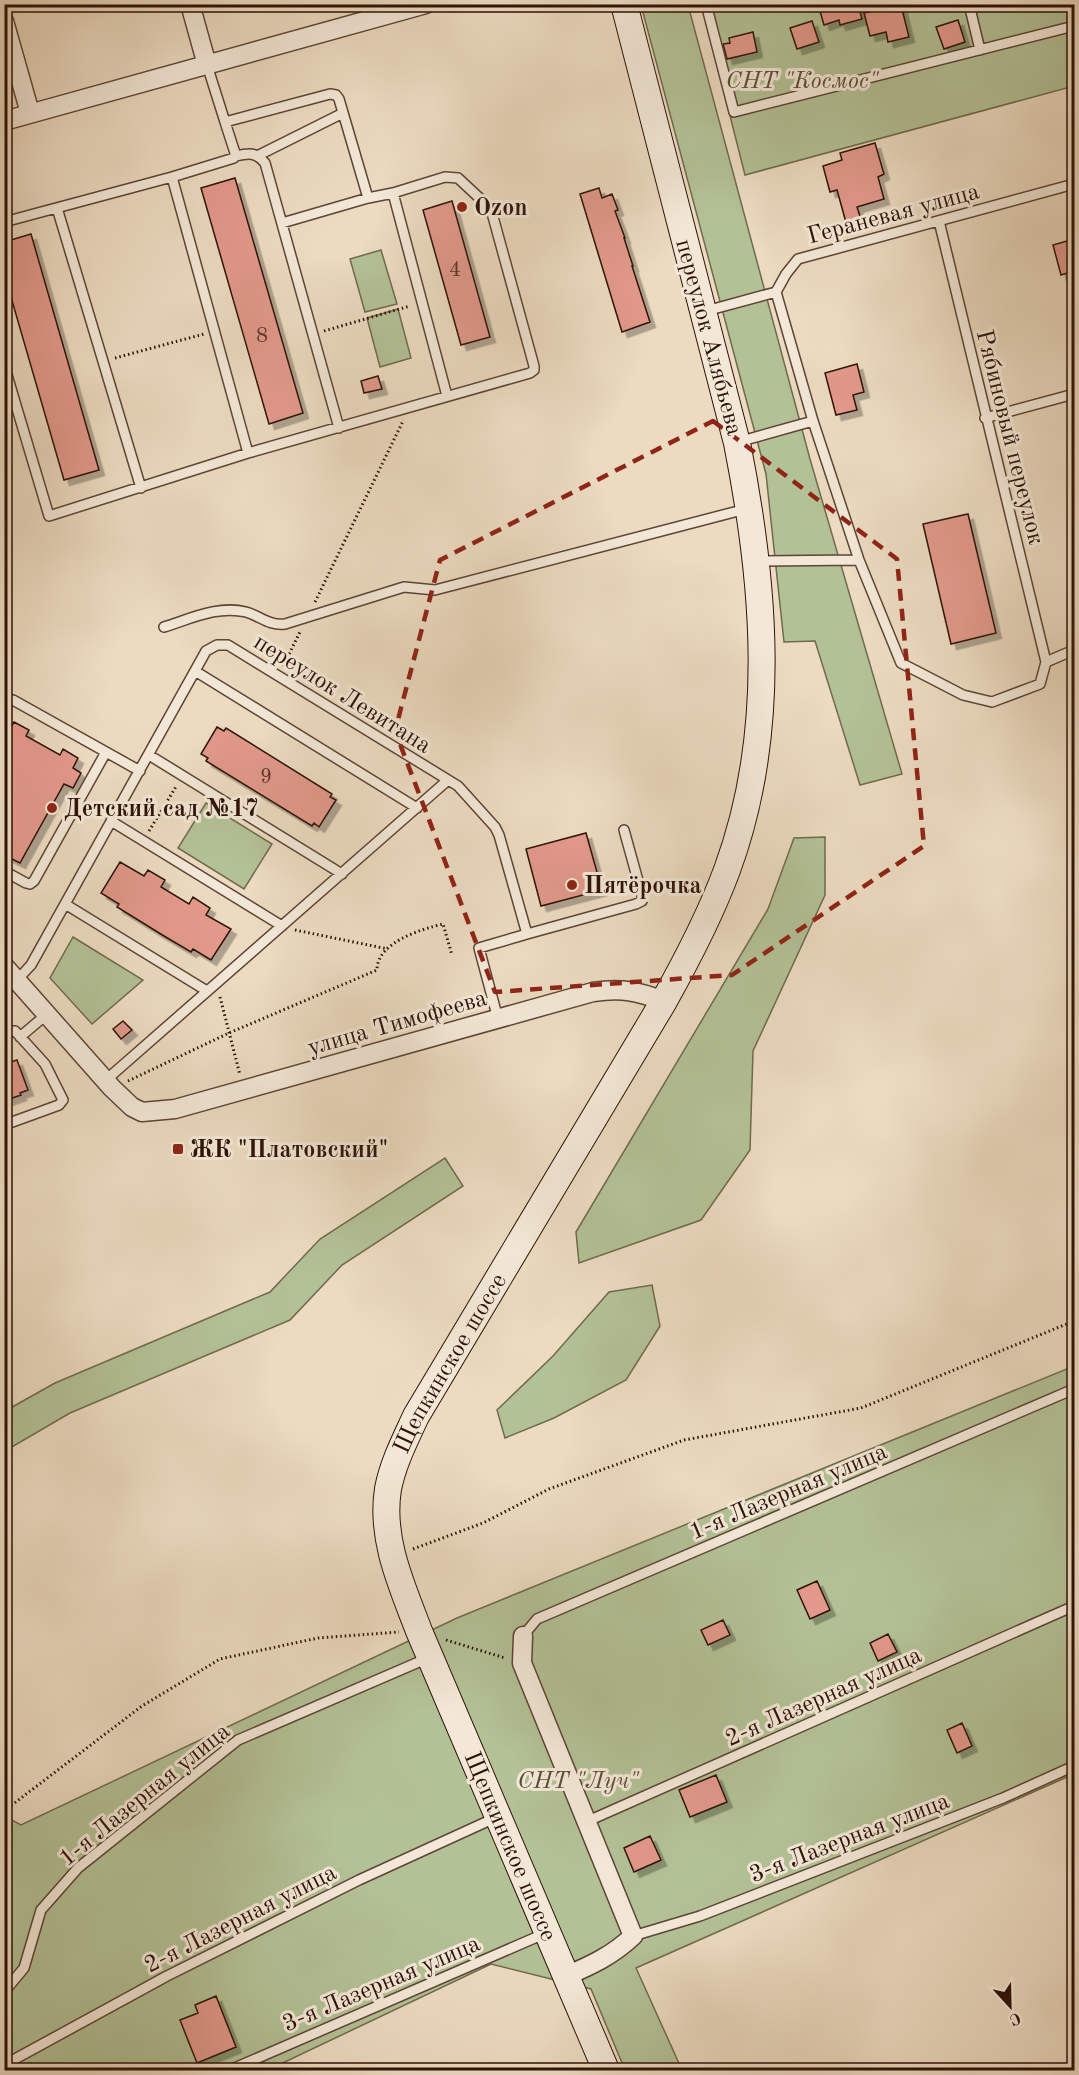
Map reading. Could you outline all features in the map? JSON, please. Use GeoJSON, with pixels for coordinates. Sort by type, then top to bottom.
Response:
{"type":"FeatureCollection","features":[{"type":"Feature","properties":{"kind":"main road","name":"переулок Алябьева"},"geometry":{"type":"LineString","coordinates":[[624,4],[737,443],[756,561],[763,675]]}},
{"type":"Feature","properties":{"kind":"main road","name":"Щепкинское шоссе"},"geometry":{"type":"LineString","coordinates":[[606,2070],[419,1631],[393,1557],[386,1511],[388,1490],[393,1467],[411,1425],[438,1377],[664,1001],[694,946],[727,868],[752,782],[759,732],[763,675]]}},
{"type":"Feature","properties":{"kind":"street"},"geometry":{"type":"LineString","coordinates":[[190,4],[207,65]]}},
{"type":"Feature","properties":{"kind":"street"},"geometry":{"type":"LineString","coordinates":[[4,121],[207,65],[379,10],[426,4]]}},
{"type":"Feature","properties":{"kind":"street"},"geometry":{"type":"LineString","coordinates":[[4,21],[30,113]]}},
{"type":"Feature","properties":{"kind":"street"},"geometry":{"type":"LineString","coordinates":[[4,966],[109,1084]]}},
{"type":"Feature","properties":{"kind":"street","name":"улица Тимофеева"},"geometry":{"type":"LineString","coordinates":[[109,1084],[132,1107],[142,1112],[175,1109],[593,992],[612,989],[638,992],[664,1001]]}},
{"type":"Feature","properties":{"kind":"street"},"geometry":{"type":"LineString","coordinates":[[523,1636],[522,1663],[633,1936],[618,1951],[566,1976]]}},
{"type":"Feature","properties":{"kind":"lane"},"geometry":{"type":"LineString","coordinates":[[706,4],[734,112],[1074,26]]}},
{"type":"Feature","properties":{"kind":"lane"},"geometry":{"type":"LineString","coordinates":[[969,4],[980,50]]}},
{"type":"Feature","properties":{"kind":"lane"},"geometry":{"type":"LineString","coordinates":[[207,65],[236,156],[249,153],[259,155],[343,113]]}},
{"type":"Feature","properties":{"kind":"lane"},"geometry":{"type":"LineString","coordinates":[[225,122],[330,94],[336,95],[368,198]]}},
{"type":"Feature","properties":{"kind":"lane"},"geometry":{"type":"LineString","coordinates":[[259,155],[265,164],[339,428]]}},
{"type":"Feature","properties":{"kind":"lane"},"geometry":{"type":"LineString","coordinates":[[4,222],[234,159]]}},
{"type":"Feature","properties":{"kind":"lane"},"geometry":{"type":"LineString","coordinates":[[172,177],[248,453]]}},
{"type":"Feature","properties":{"kind":"lane"},"geometry":{"type":"LineString","coordinates":[[4,365],[49,516],[248,453],[534,370],[490,209],[458,178],[445,177],[282,223]]}},
{"type":"Feature","properties":{"kind":"lane","name":"Гераневая улица"},"geometry":{"type":"LineString","coordinates":[[776,292],[798,259],[1074,184]]}},
{"type":"Feature","properties":{"kind":"lane"},"geometry":{"type":"LineString","coordinates":[[393,193],[447,396]]}},
{"type":"Feature","properties":{"kind":"lane"},"geometry":{"type":"LineString","coordinates":[[57,208],[141,488]]}},
{"type":"Feature","properties":{"kind":"lane","name":"Рябиновый переулок"},"geometry":{"type":"LineString","coordinates":[[939,221],[1046,662]]}},
{"type":"Feature","properties":{"kind":"lane"},"geometry":{"type":"LineString","coordinates":[[703,312],[776,292],[813,422],[859,560],[901,663],[963,695],[992,702],[1040,684],[1046,662],[1074,650]]}},
{"type":"Feature","properties":{"kind":"lane"},"geometry":{"type":"LineString","coordinates":[[986,418],[1074,394]]}},
{"type":"Feature","properties":{"kind":"lane"},"geometry":{"type":"LineString","coordinates":[[737,443],[813,422]]}},
{"type":"Feature","properties":{"kind":"lane"},"geometry":{"type":"LineString","coordinates":[[164,627],[229,609],[248,613],[275,625],[285,624],[404,587],[435,590],[748,508]]}},
{"type":"Feature","properties":{"kind":"lane"},"geometry":{"type":"LineString","coordinates":[[756,561],[859,560]]}},
{"type":"Feature","properties":{"kind":"lane","name":"переулок Левитана"},"geometry":{"type":"LineString","coordinates":[[195,671],[206,651],[217,645],[228,645],[458,786],[497,831],[526,934]]}},
{"type":"Feature","properties":{"kind":"lane"},"geometry":{"type":"LineString","coordinates":[[17,980],[32,965],[195,671],[417,808]]}},
{"type":"Feature","properties":{"kind":"lane"},"geometry":{"type":"LineString","coordinates":[[4,705],[9,700],[13,700],[140,771]]}},
{"type":"Feature","properties":{"kind":"lane"},"geometry":{"type":"LineString","coordinates":[[4,872],[26,883],[34,881],[106,752]]}},
{"type":"Feature","properties":{"kind":"lane"},"geometry":{"type":"LineString","coordinates":[[148,755],[342,874]]}},
{"type":"Feature","properties":{"kind":"lane"},"geometry":{"type":"LineString","coordinates":[[109,1084],[216,983],[448,780]]}},
{"type":"Feature","properties":{"kind":"lane"},"geometry":{"type":"LineString","coordinates":[[111,821],[282,926]]}},
{"type":"Feature","properties":{"kind":"lane"},"geometry":{"type":"LineString","coordinates":[[498,1018],[478,948],[642,901],[624,830]]}},
{"type":"Feature","properties":{"kind":"lane"},"geometry":{"type":"LineString","coordinates":[[65,904],[207,992]]}},
{"type":"Feature","properties":{"kind":"lane"},"geometry":{"type":"LineString","coordinates":[[20,1037],[47,1014]]}},
{"type":"Feature","properties":{"kind":"lane"},"geometry":{"type":"LineString","coordinates":[[4,1032],[12,1030],[45,1064],[63,1101],[4,1125]]}},
{"type":"Feature","properties":{"kind":"lane","name":"1-я Лазерная улица"},"geometry":{"type":"LineString","coordinates":[[523,1636],[537,1620],[1074,1389]]}},
{"type":"Feature","properties":{"kind":"lane","name":"2-я Лазерная улица"},"geometry":{"type":"LineString","coordinates":[[588,1821],[1074,1606]]}},
{"type":"Feature","properties":{"kind":"lane","name":"1-я Лазерная улица"},"geometry":{"type":"LineString","coordinates":[[4,1992],[24,1968],[41,1910],[78,1868],[238,1740],[430,1657]]}},
{"type":"Feature","properties":{"kind":"lane","name":"3-я Лазерная улица"},"geometry":{"type":"LineString","coordinates":[[633,1936],[700,1916],[1003,1798],[1074,1766]]}},
{"type":"Feature","properties":{"kind":"lane","name":"2-я Лазерная улица"},"geometry":{"type":"LineString","coordinates":[[4,2065],[178,1971],[359,1880],[499,1816]]}},
{"type":"Feature","properties":{"kind":"lane","name":"3-я Лазерная улица"},"geometry":{"type":"LineString","coordinates":[[230,2070],[548,1933]]}},
{"type":"Feature","properties":{"kind":"path"},"geometry":{"type":"LineString","coordinates":[[314,334],[423,302]]}},
{"type":"Feature","properties":{"kind":"path"},"geometry":{"type":"LineString","coordinates":[[103,361],[214,331]]}},
{"type":"Feature","properties":{"kind":"path"},"geometry":{"type":"LineString","coordinates":[[279,676],[410,406]]}},
{"type":"Feature","properties":{"kind":"path"},"geometry":{"type":"LineString","coordinates":[[143,841],[183,776]]}},
{"type":"Feature","properties":{"kind":"path"},"geometry":{"type":"LineString","coordinates":[[109,1084],[377,970],[377,964],[388,949],[408,935],[443,924],[452,955]]}},
{"type":"Feature","properties":{"kind":"path"},"geometry":{"type":"LineString","coordinates":[[282,926],[388,949]]}},
{"type":"Feature","properties":{"kind":"path"},"geometry":{"type":"LineString","coordinates":[[216,983],[244,1089]]}},
{"type":"Feature","properties":{"kind":"path"},"geometry":{"type":"LineString","coordinates":[[393,1557],[483,1523],[549,1489],[684,1440],[861,1408],[1074,1321]]}},
{"type":"Feature","properties":{"kind":"path"},"geometry":{"type":"LineString","coordinates":[[4,1811],[142,1706],[220,1659],[318,1638],[419,1631],[522,1663]]}},
{"type":"Feature","properties":{"kind":"highlighted area"},"geometry":{"type":"Polygon","coordinates":[[[713,421],[897,559],[924,846],[732,975],[495,992],[395,731],[440,560],[713,421]]]}},
{"type":"Feature","properties":{"kind":"green space"},"geometry":{"type":"Polygon","coordinates":[[[641,5],[688,5],[810,459],[902,774],[860,785],[815,641],[784,642],[766,474],[641,5]]]}},
{"type":"Feature","properties":{"kind":"green space","name":"СНТ \"Космос\""},"geometry":{"type":"Polygon","coordinates":[[[702,5],[1074,5],[1074,86],[745,175],[702,5]]]}},
{"type":"Feature","properties":{"kind":"green space"},"geometry":{"type":"Polygon","coordinates":[[[381,250],[397,304],[365,312],[350,259],[381,250]]]}},
{"type":"Feature","properties":{"kind":"green space"},"geometry":{"type":"Polygon","coordinates":[[[398,309],[411,358],[380,367],[367,318],[398,309]]]}},
{"type":"Feature","properties":{"kind":"green space"},"geometry":{"type":"Polygon","coordinates":[[[206,803],[272,844],[244,889],[178,848],[206,803]]]}},
{"type":"Feature","properties":{"kind":"green space"},"geometry":{"type":"Polygon","coordinates":[[[825,837],[825,895],[753,1051],[750,1150],[701,1220],[579,1263],[576,1232],[768,909],[794,838],[825,837]]]}},
{"type":"Feature","properties":{"kind":"green space"},"geometry":{"type":"Polygon","coordinates":[[[73,937],[143,980],[92,1024],[50,978],[73,937]]]}},
{"type":"Feature","properties":{"kind":"green space"},"geometry":{"type":"Polygon","coordinates":[[[445,1158],[463,1186],[342,1265],[290,1320],[70,1413],[5,1451],[5,1411],[55,1383],[270,1292],[320,1239],[445,1158]]]}},
{"type":"Feature","properties":{"kind":"green space"},"geometry":{"type":"Polygon","coordinates":[[[652,1285],[660,1326],[626,1380],[554,1418],[505,1438],[497,1410],[553,1356],[609,1292],[652,1285]]]}},
{"type":"Feature","properties":{"kind":"green space","name":"СНТ \"Луч\""},"geometry":{"type":"Polygon","coordinates":[[[1074,1366],[1074,1774],[636,1968],[682,2070],[625,2070],[591,1989],[491,1964],[268,2070],[5,2070],[4,1816],[21,1825],[457,1618],[1074,1366]]]}},
{"type":"Feature","properties":{"kind":"building"},"geometry":{"type":"Polygon","coordinates":[[[818,4],[858,4],[862,19],[840,25],[839,20],[824,25],[818,4]]]}},
{"type":"Feature","properties":{"kind":"building"},"geometry":{"type":"Polygon","coordinates":[[[901,5],[909,37],[888,42],[886,32],[870,36],[864,13],[901,5]]]}},
{"type":"Feature","properties":{"kind":"building"},"geometry":{"type":"Polygon","coordinates":[[[958,20],[965,42],[944,49],[936,27],[958,20]]]}},
{"type":"Feature","properties":{"kind":"building"},"geometry":{"type":"Polygon","coordinates":[[[812,21],[819,42],[797,49],[790,28],[812,21]]]}},
{"type":"Feature","properties":{"kind":"building"},"geometry":{"type":"Polygon","coordinates":[[[753,32],[757,52],[727,59],[723,44],[730,43],[729,38],[753,32]]]}},
{"type":"Feature","properties":{"kind":"building"},"geometry":{"type":"Polygon","coordinates":[[[875,143],[884,174],[878,177],[884,199],[857,207],[862,222],[847,226],[837,190],[830,192],[823,166],[842,160],[840,153],[875,143]]]}},
{"type":"Feature","properties":{"kind":"building"},"geometry":{"type":"Polygon","coordinates":[[[235,178],[303,413],[269,424],[201,188],[235,178]]]}},
{"type":"Feature","properties":{"kind":"building"},"geometry":{"type":"Polygon","coordinates":[[[599,188],[602,198],[612,194],[618,210],[615,211],[650,322],[622,332],[580,194],[599,188]]]}},
{"type":"Feature","properties":{"kind":"building"},"geometry":{"type":"Polygon","coordinates":[[[452,201],[490,337],[461,345],[423,210],[452,201]]]}},
{"type":"Feature","properties":{"kind":"building"},"geometry":{"type":"Polygon","coordinates":[[[31,234],[99,470],[64,480],[4,273],[4,242],[31,234]]]}},
{"type":"Feature","properties":{"kind":"building"},"geometry":{"type":"Polygon","coordinates":[[[1074,239],[1074,271],[1061,275],[1053,245],[1074,239]]]}},
{"type":"Feature","properties":{"kind":"building"},"geometry":{"type":"Polygon","coordinates":[[[857,364],[864,392],[853,395],[857,410],[836,415],[825,373],[857,364]]]}},
{"type":"Feature","properties":{"kind":"building"},"geometry":{"type":"Polygon","coordinates":[[[378,376],[382,389],[364,393],[361,381],[378,376]]]}},
{"type":"Feature","properties":{"kind":"building"},"geometry":{"type":"Polygon","coordinates":[[[968,514],[996,633],[951,644],[923,524],[968,514]]]}},
{"type":"Feature","properties":{"kind":"building"},"geometry":{"type":"Polygon","coordinates":[[[14,722],[29,730],[26,736],[60,755],[63,749],[78,758],[73,768],[81,773],[73,788],[64,784],[20,863],[4,855],[4,740],[14,722]]]}},
{"type":"Feature","properties":{"kind":"building"},"geometry":{"type":"Polygon","coordinates":[[[217,727],[224,731],[226,728],[332,794],[330,797],[336,800],[319,827],[314,823],[312,826],[206,761],[208,758],[201,754],[217,727]]]}},
{"type":"Feature","properties":{"kind":"building"},"geometry":{"type":"Polygon","coordinates":[[[586,833],[602,890],[541,906],[526,849],[586,833]]]}},
{"type":"Feature","properties":{"kind":"building"},"geometry":{"type":"Polygon","coordinates":[[[120,862],[144,876],[148,870],[165,880],[161,887],[189,904],[193,897],[210,908],[206,915],[231,929],[211,960],[193,949],[191,952],[164,936],[117,907],[119,904],[101,893],[120,862]]]}},
{"type":"Feature","properties":{"kind":"building"},"geometry":{"type":"Polygon","coordinates":[[[123,1021],[132,1030],[121,1039],[113,1029],[123,1021]]]}},
{"type":"Feature","properties":{"kind":"building"},"geometry":{"type":"Polygon","coordinates":[[[17,1060],[28,1090],[4,1101],[4,1064],[17,1060]]]}},
{"type":"Feature","properties":{"kind":"building"},"geometry":{"type":"Polygon","coordinates":[[[817,1581],[830,1610],[810,1619],[797,1590],[817,1581]]]}},
{"type":"Feature","properties":{"kind":"building"},"geometry":{"type":"Polygon","coordinates":[[[723,1620],[730,1635],[708,1645],[701,1630],[723,1620]]]}},
{"type":"Feature","properties":{"kind":"building"},"geometry":{"type":"Polygon","coordinates":[[[888,1634],[897,1652],[878,1661],[870,1643],[888,1634]]]}},
{"type":"Feature","properties":{"kind":"building"},"geometry":{"type":"Polygon","coordinates":[[[962,1723],[972,1746],[957,1753],[947,1730],[962,1723]]]}},
{"type":"Feature","properties":{"kind":"building"},"geometry":{"type":"Polygon","coordinates":[[[716,1775],[727,1802],[690,1817],[679,1790],[716,1775]]]}},
{"type":"Feature","properties":{"kind":"building"},"geometry":{"type":"Polygon","coordinates":[[[650,1836],[661,1860],[634,1872],[624,1848],[650,1836]]]}},
{"type":"Feature","properties":{"kind":"building"},"geometry":{"type":"Polygon","coordinates":[[[216,1996],[236,2047],[197,2063],[180,2020],[198,2013],[195,2005],[216,1996]]]}},
{"type":"Feature","properties":{"kind":"place","name":"Ozon"},"geometry":{"type":"Point","coordinates":[462,207]}},
{"type":"Feature","properties":{"kind":"place","name":"Детский сад №17"},"geometry":{"type":"Point","coordinates":[52,808]}},
{"type":"Feature","properties":{"kind":"place","name":"Пятёрочка"},"geometry":{"type":"Point","coordinates":[572,885]}},
{"type":"Feature","properties":{"kind":"place","name":"ЖК \"Платовский\""},"geometry":{"type":"Point","coordinates":[178,1149]}}]}
